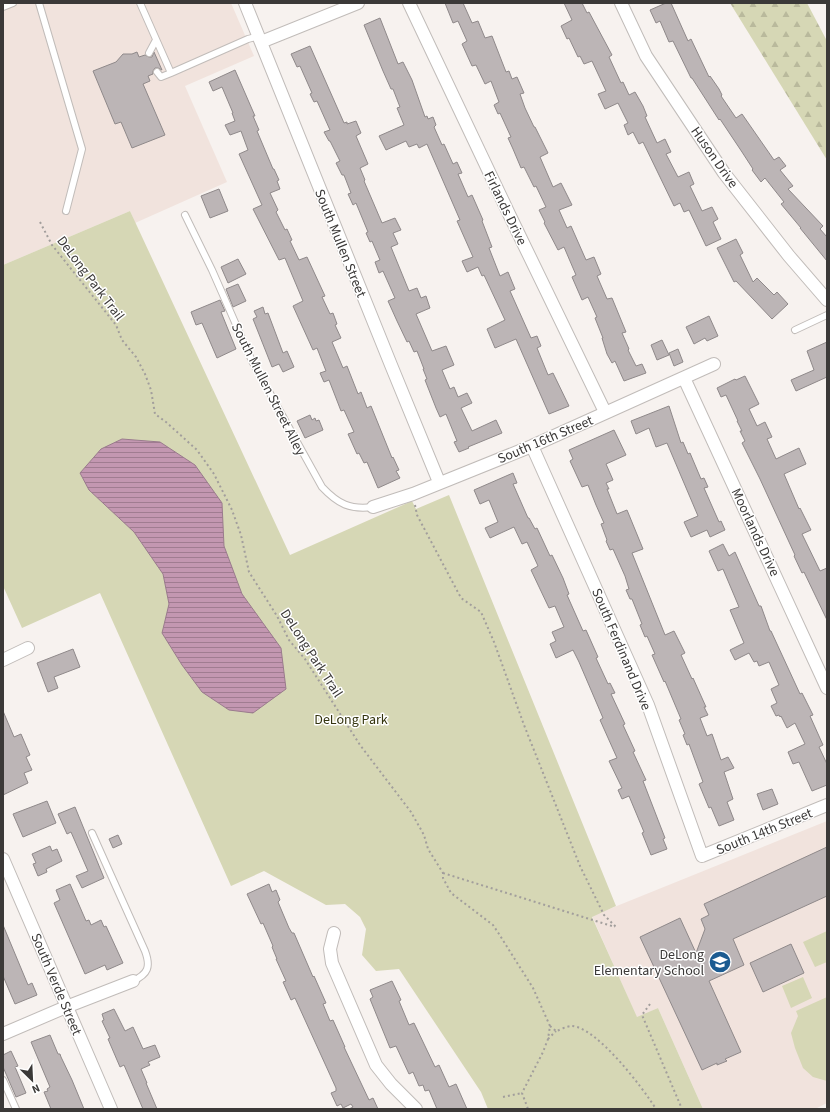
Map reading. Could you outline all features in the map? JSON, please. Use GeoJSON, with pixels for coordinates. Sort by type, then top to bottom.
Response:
{"type":"FeatureCollection","features":[{"type":"Feature","properties":{"kind":"street","name":"South Mullen Street"},"geometry":{"type":"LineString","coordinates":[[245,3],[439,482]]}},
{"type":"Feature","properties":{"kind":"street"},"geometry":{"type":"LineString","coordinates":[[260,39],[358,3]]}},
{"type":"Feature","properties":{"kind":"street","name":"Firlands Drive"},"geometry":{"type":"LineString","coordinates":[[409,3],[605,412]]}},
{"type":"Feature","properties":{"kind":"street","name":"Huson Drive"},"geometry":{"type":"LineString","coordinates":[[620,3],[646,56],[724,173],[789,256],[827,300]]}},
{"type":"Feature","properties":{"kind":"street","name":"South 16th Street"},"geometry":{"type":"LineString","coordinates":[[373,507],[413,494],[439,482],[532,446],[714,364]]}},
{"type":"Feature","properties":{"kind":"street","name":"Moorlands Drive"},"geometry":{"type":"LineString","coordinates":[[684,378],[827,688]]}},
{"type":"Feature","properties":{"kind":"street","name":"South Ferdinand Drive"},"geometry":{"type":"LineString","coordinates":[[532,446],[648,705],[702,856]]}},
{"type":"Feature","properties":{"kind":"street"},"geometry":{"type":"LineString","coordinates":[[3,660],[28,648]]}},
{"type":"Feature","properties":{"kind":"street","name":"South 14th Street"},"geometry":{"type":"LineString","coordinates":[[702,856],[827,805]]}},
{"type":"Feature","properties":{"kind":"street","name":"South Verde Street"},"geometry":{"type":"LineString","coordinates":[[3,859],[111,1109]]}},
{"type":"Feature","properties":{"kind":"street"},"geometry":{"type":"LineString","coordinates":[[334,933],[331,944],[331,958],[371,1054],[384,1077],[416,1109]]}},
{"type":"Feature","properties":{"kind":"street"},"geometry":{"type":"LineString","coordinates":[[3,1034],[66,1007],[133,981]]}},
{"type":"Feature","properties":{"kind":"lane"},"geometry":{"type":"LineString","coordinates":[[3,7],[13,3]]}},
{"type":"Feature","properties":{"kind":"lane"},"geometry":{"type":"LineString","coordinates":[[39,3],[59,66],[82,148],[66,211]]}},
{"type":"Feature","properties":{"kind":"lane"},"geometry":{"type":"LineString","coordinates":[[140,3],[171,73]]}},
{"type":"Feature","properties":{"kind":"lane"},"geometry":{"type":"LineString","coordinates":[[159,75],[171,73],[248,39],[260,39]]}},
{"type":"Feature","properties":{"kind":"lane"},"geometry":{"type":"LineString","coordinates":[[149,53],[156,40]]}},
{"type":"Feature","properties":{"kind":"lane","name":"South Mullen Street Alley"},"geometry":{"type":"LineString","coordinates":[[185,215],[212,270],[252,361],[322,487],[341,504],[355,508],[373,507]]}},
{"type":"Feature","properties":{"kind":"lane"},"geometry":{"type":"LineString","coordinates":[[795,330],[827,315]]}},
{"type":"Feature","properties":{"kind":"lane"},"geometry":{"type":"LineString","coordinates":[[92,833],[148,960],[148,968],[146,973],[141,978],[133,981]]}},
{"type":"Feature","properties":{"kind":"lane"},"geometry":{"type":"LineString","coordinates":[[3,1080],[16,1109]]}},
{"type":"Feature","properties":{"kind":"path","name":"DeLong Park Trail"},"geometry":{"type":"LineString","coordinates":[[40,222],[52,245],[116,324],[122,340],[136,357],[151,390],[154,414],[166,422],[197,450],[214,474],[232,510],[246,556],[249,572],[277,616],[289,640],[305,659],[360,745],[411,812],[424,835],[428,849],[443,873],[443,878],[451,893],[496,929],[533,988],[550,1026],[556,1031]]}},
{"type":"Feature","properties":{"kind":"path"},"geometry":{"type":"LineString","coordinates":[[413,494],[417,515],[461,598],[481,612],[494,642],[524,725],[580,866],[604,915],[616,927],[443,873]]}},
{"type":"Feature","properties":{"kind":"path"},"geometry":{"type":"LineString","coordinates":[[650,1004],[642,1015],[682,1109]]}},
{"type":"Feature","properties":{"kind":"path"},"geometry":{"type":"LineString","coordinates":[[528,1109],[522,1093],[543,1052],[548,1039],[550,1026]]}},
{"type":"Feature","properties":{"kind":"path"},"geometry":{"type":"LineString","coordinates":[[548,1039],[556,1031],[571,1026],[586,1030],[617,1058],[656,1109]]}},
{"type":"Feature","properties":{"kind":"path"},"geometry":{"type":"LineString","coordinates":[[503,1097],[522,1093]]}},
{"type":"Feature","properties":{"kind":"shaded area"},"geometry":{"type":"Polygon","coordinates":[[[3,3],[231,3],[254,56],[185,86],[227,182],[135,223],[130,211],[3,265],[3,3]]]}},
{"type":"Feature","properties":{"kind":"shaded area"},"geometry":{"type":"Polygon","coordinates":[[[122,439],[160,442],[195,465],[222,503],[224,546],[242,594],[281,648],[286,689],[253,713],[229,710],[202,692],[182,665],[162,633],[169,604],[163,574],[134,532],[89,490],[80,473],[101,449],[122,439]]]}},
{"type":"Feature","properties":{"kind":"shaded area","name":"DeLong Elementary School"},"geometry":{"type":"Polygon","coordinates":[[[827,821],[827,1103],[815,1109],[703,1109],[658,1008],[637,1018],[592,916],[827,821]]]}},
{"type":"Feature","properties":{"kind":"green space"},"geometry":{"type":"Polygon","coordinates":[[[730,3],[807,3],[827,41],[827,160],[730,3]]]}},
{"type":"Feature","properties":{"kind":"green space","name":"DeLong Park"},"geometry":{"type":"Polygon","coordinates":[[[130,211],[290,555],[412,501],[416,509],[449,495],[616,906],[592,917],[637,1017],[658,1008],[703,1109],[488,1109],[481,1092],[399,969],[376,971],[362,955],[366,929],[360,917],[345,904],[326,905],[264,871],[231,886],[100,593],[22,628],[3,586],[3,265],[130,211]]]}},
{"type":"Feature","properties":{"kind":"green space"},"geometry":{"type":"Polygon","coordinates":[[[827,931],[827,962],[815,967],[803,942],[827,931]]]}},
{"type":"Feature","properties":{"kind":"green space"},"geometry":{"type":"Polygon","coordinates":[[[803,977],[812,998],[791,1008],[782,986],[803,977]]]}},
{"type":"Feature","properties":{"kind":"green space"},"geometry":{"type":"Polygon","coordinates":[[[827,997],[827,1081],[813,1077],[803,1068],[791,1033],[798,1016],[796,1011],[827,997]]]}},
{"type":"Feature","properties":{"kind":"building"},"geometry":{"type":"Polygon","coordinates":[[[445,3],[463,3],[472,23],[478,21],[485,38],[492,36],[506,72],[509,71],[512,79],[517,77],[524,93],[520,94],[525,108],[548,153],[540,157],[553,187],[561,183],[572,205],[559,210],[567,228],[571,226],[586,260],[594,257],[601,274],[597,276],[607,299],[612,298],[626,332],[622,333],[629,349],[628,350],[636,366],[642,364],[646,373],[624,381],[615,361],[612,363],[607,354],[603,338],[595,318],[597,317],[588,297],[582,300],[572,277],[576,275],[564,247],[558,250],[544,223],[545,222],[539,210],[546,207],[536,186],[534,187],[524,167],[521,168],[508,138],[511,137],[500,113],[498,114],[494,105],[499,102],[491,81],[485,84],[476,65],[472,66],[462,44],[467,41],[458,21],[453,23],[445,3]]]}},
{"type":"Feature","properties":{"kind":"building"},"geometry":{"type":"Polygon","coordinates":[[[564,3],[582,3],[587,13],[589,12],[612,55],[609,57],[621,83],[623,82],[629,95],[635,92],[643,106],[647,116],[645,117],[657,143],[665,139],[671,152],[666,154],[678,177],[689,172],[694,184],[690,186],[702,211],[712,207],[718,219],[713,222],[721,239],[706,246],[689,210],[684,212],[680,203],[674,206],[643,142],[639,144],[633,132],[628,135],[624,125],[628,123],[618,103],[605,109],[598,94],[606,91],[592,61],[584,64],[580,56],[578,57],[569,38],[567,39],[561,26],[572,20],[564,3]]]}},
{"type":"Feature","properties":{"kind":"building"},"geometry":{"type":"Polygon","coordinates":[[[666,3],[671,3],[688,41],[691,39],[709,77],[710,76],[719,89],[722,95],[721,96],[736,118],[742,114],[774,160],[779,157],[786,166],[780,170],[793,186],[788,189],[823,226],[820,229],[827,237],[827,261],[781,204],[784,202],[765,178],[761,182],[752,170],[753,169],[742,152],[691,78],[673,41],[669,42],[660,21],[656,23],[650,10],[666,3]]]}},
{"type":"Feature","properties":{"kind":"building"},"geometry":{"type":"Polygon","coordinates":[[[380,18],[398,64],[403,62],[412,80],[425,117],[427,116],[428,119],[433,117],[436,125],[434,127],[442,145],[444,144],[453,164],[457,162],[462,173],[458,174],[468,197],[472,195],[483,220],[482,221],[492,247],[489,248],[500,276],[508,272],[515,289],[510,291],[531,338],[537,336],[541,346],[537,348],[548,375],[553,373],[569,406],[549,414],[516,339],[495,348],[487,329],[505,320],[484,275],[482,276],[478,267],[467,272],[462,261],[473,257],[457,221],[460,220],[427,144],[419,148],[417,144],[409,147],[406,141],[386,150],[379,136],[404,125],[397,108],[400,107],[393,89],[391,89],[364,25],[380,18]]]}},
{"type":"Feature","properties":{"kind":"building"},"geometry":{"type":"Polygon","coordinates":[[[310,46],[344,123],[347,122],[347,124],[356,121],[361,133],[356,136],[368,164],[360,168],[382,223],[395,218],[401,230],[393,233],[398,244],[391,247],[409,291],[417,288],[421,298],[426,296],[430,308],[416,314],[432,351],[446,346],[454,365],[442,370],[450,389],[454,387],[458,397],[467,393],[472,403],[461,408],[472,431],[496,420],[502,433],[459,452],[454,442],[457,441],[446,414],[440,417],[436,408],[425,380],[427,379],[417,351],[414,352],[409,341],[407,342],[388,301],[395,298],[383,271],[379,273],[375,262],[380,260],[372,241],[370,242],[366,233],[368,232],[356,203],[353,205],[348,194],[351,193],[344,175],[342,175],[336,163],[340,161],[324,132],[330,130],[317,101],[314,102],[310,94],[312,93],[300,66],[297,67],[291,54],[310,46]]]}},
{"type":"Feature","properties":{"kind":"building"},"geometry":{"type":"Polygon","coordinates":[[[137,52],[139,57],[145,55],[152,57],[154,52],[162,70],[155,68],[153,74],[148,76],[150,81],[143,84],[165,135],[132,148],[121,122],[115,124],[93,71],[116,62],[123,54],[132,54],[137,52]]]}},
{"type":"Feature","properties":{"kind":"building"},"geometry":{"type":"Polygon","coordinates":[[[235,70],[255,116],[253,116],[259,130],[257,131],[279,180],[277,181],[280,189],[270,193],[278,210],[276,212],[285,230],[287,229],[292,240],[290,241],[299,260],[307,257],[325,296],[322,297],[330,314],[333,313],[337,324],[335,325],[341,338],[332,342],[343,368],[347,366],[358,394],[361,392],[367,408],[371,406],[392,458],[393,457],[399,470],[396,471],[400,478],[378,488],[367,462],[364,463],[359,453],[357,454],[348,434],[354,432],[344,410],[341,411],[329,380],[324,382],[320,373],[326,371],[317,348],[313,350],[293,306],[303,301],[285,258],[279,260],[253,209],[262,205],[239,154],[248,150],[241,131],[230,135],[225,125],[235,121],[233,113],[222,87],[213,91],[209,82],[235,70]]]}},
{"type":"Feature","properties":{"kind":"building"},"geometry":{"type":"Polygon","coordinates":[[[219,189],[228,211],[210,218],[201,196],[219,189]]]}},
{"type":"Feature","properties":{"kind":"building"},"geometry":{"type":"Polygon","coordinates":[[[736,239],[743,253],[740,255],[753,282],[757,278],[774,295],[777,292],[788,304],[772,319],[736,281],[734,282],[717,248],[736,239]]]}},
{"type":"Feature","properties":{"kind":"building"},"geometry":{"type":"Polygon","coordinates":[[[238,259],[246,274],[228,283],[221,267],[238,259]]]}},
{"type":"Feature","properties":{"kind":"building"},"geometry":{"type":"Polygon","coordinates":[[[238,284],[246,301],[233,307],[226,289],[238,284]]]}},
{"type":"Feature","properties":{"kind":"building"},"geometry":{"type":"Polygon","coordinates":[[[220,300],[225,311],[221,312],[236,349],[217,358],[202,323],[196,325],[191,312],[220,300]]]}},
{"type":"Feature","properties":{"kind":"building"},"geometry":{"type":"Polygon","coordinates":[[[263,307],[265,314],[268,313],[283,353],[287,351],[294,367],[283,372],[279,364],[272,367],[253,319],[257,317],[254,311],[263,307]]]}},
{"type":"Feature","properties":{"kind":"building"},"geometry":{"type":"Polygon","coordinates":[[[709,316],[718,336],[707,341],[705,338],[694,344],[686,327],[709,316]]]}},
{"type":"Feature","properties":{"kind":"building"},"geometry":{"type":"Polygon","coordinates":[[[662,340],[669,355],[657,360],[651,345],[662,340]]]}},
{"type":"Feature","properties":{"kind":"building"},"geometry":{"type":"Polygon","coordinates":[[[827,342],[827,377],[796,391],[791,380],[814,370],[807,351],[827,342]]]}},
{"type":"Feature","properties":{"kind":"building"},"geometry":{"type":"Polygon","coordinates":[[[678,349],[683,362],[674,366],[669,353],[678,349]]]}},
{"type":"Feature","properties":{"kind":"building"},"geometry":{"type":"Polygon","coordinates":[[[745,376],[759,404],[749,409],[757,426],[765,422],[772,437],[767,439],[776,459],[799,448],[806,464],[784,474],[799,509],[800,508],[811,530],[802,534],[820,571],[827,568],[827,620],[804,572],[802,573],[760,479],[742,443],[745,441],[740,431],[742,431],[726,395],[721,397],[717,388],[745,376]]]}},
{"type":"Feature","properties":{"kind":"building"},"geometry":{"type":"Polygon","coordinates":[[[669,406],[681,443],[683,442],[688,454],[690,453],[701,479],[704,478],[708,487],[704,488],[719,522],[721,521],[725,530],[710,537],[707,530],[691,537],[684,522],[698,516],[667,443],[656,447],[649,428],[636,434],[631,421],[669,406]]]}},
{"type":"Feature","properties":{"kind":"building"},"geometry":{"type":"Polygon","coordinates":[[[310,415],[312,420],[315,418],[316,421],[319,420],[323,430],[305,438],[297,421],[310,415]]]}},
{"type":"Feature","properties":{"kind":"building"},"geometry":{"type":"Polygon","coordinates":[[[614,430],[626,455],[606,464],[613,480],[606,483],[609,489],[607,489],[617,514],[627,510],[643,549],[632,553],[665,635],[674,631],[685,653],[681,655],[706,707],[704,707],[708,715],[700,718],[707,736],[712,734],[721,760],[728,757],[734,768],[724,772],[733,799],[727,802],[734,820],[719,826],[711,807],[709,808],[699,784],[703,782],[689,744],[687,745],[683,735],[685,734],[679,720],[681,719],[652,655],[655,654],[647,636],[645,637],[640,625],[642,624],[632,599],[630,599],[626,590],[629,589],[625,576],[613,549],[610,550],[606,541],[607,540],[601,524],[604,523],[588,485],[582,487],[570,461],[573,459],[569,450],[614,430]]]}},
{"type":"Feature","properties":{"kind":"building"},"geometry":{"type":"Polygon","coordinates":[[[513,473],[517,483],[513,484],[528,518],[535,529],[537,528],[550,556],[552,555],[563,578],[569,594],[567,595],[583,631],[586,630],[598,657],[596,658],[608,684],[610,683],[615,693],[611,694],[625,724],[623,725],[635,751],[633,752],[646,780],[643,781],[665,838],[663,839],[667,849],[651,855],[642,833],[644,832],[629,796],[622,799],[618,790],[622,788],[609,761],[617,758],[600,720],[603,718],[573,650],[556,658],[550,644],[556,641],[552,632],[564,627],[555,606],[549,608],[531,570],[538,566],[527,542],[522,544],[514,527],[490,538],[485,528],[498,522],[489,500],[480,504],[474,490],[513,473]]]}},
{"type":"Feature","properties":{"kind":"building"},"geometry":{"type":"Polygon","coordinates":[[[723,544],[729,556],[735,552],[800,694],[802,693],[813,715],[810,716],[823,745],[819,747],[827,764],[827,785],[812,791],[799,762],[793,764],[788,752],[805,744],[795,723],[787,728],[781,716],[776,716],[771,706],[777,703],[771,689],[779,685],[769,662],[759,666],[757,661],[754,662],[749,653],[735,660],[730,650],[744,643],[730,610],[739,607],[723,569],[718,571],[709,551],[723,544]]]}},
{"type":"Feature","properties":{"kind":"building"},"geometry":{"type":"Polygon","coordinates":[[[73,649],[80,667],[54,677],[58,688],[48,692],[37,663],[73,649]]]}},
{"type":"Feature","properties":{"kind":"building"},"geometry":{"type":"Polygon","coordinates":[[[3,711],[14,737],[21,734],[30,755],[26,757],[32,770],[24,773],[28,783],[3,795],[3,711]]]}},
{"type":"Feature","properties":{"kind":"building"},"geometry":{"type":"Polygon","coordinates":[[[772,789],[778,804],[763,810],[757,794],[772,789]]]}},
{"type":"Feature","properties":{"kind":"building"},"geometry":{"type":"Polygon","coordinates":[[[47,801],[56,823],[23,837],[13,814],[47,801]]]}},
{"type":"Feature","properties":{"kind":"building"},"geometry":{"type":"Polygon","coordinates":[[[75,807],[104,878],[82,888],[76,876],[88,871],[71,832],[67,834],[58,814],[75,807]]]}},
{"type":"Feature","properties":{"kind":"building"},"geometry":{"type":"Polygon","coordinates":[[[118,835],[122,844],[113,848],[109,839],[118,835]]]}},
{"type":"Feature","properties":{"kind":"building"},"geometry":{"type":"Polygon","coordinates":[[[50,846],[52,851],[57,849],[62,861],[46,869],[47,872],[38,876],[33,864],[36,863],[32,854],[50,846]]]}},
{"type":"Feature","properties":{"kind":"building"},"geometry":{"type":"Polygon","coordinates":[[[827,847],[827,896],[733,939],[744,965],[709,981],[741,1052],[725,1059],[727,1061],[717,1065],[717,1063],[702,1070],[640,937],[680,918],[696,953],[705,929],[701,919],[709,915],[704,904],[827,847]]]}},
{"type":"Feature","properties":{"kind":"building"},"geometry":{"type":"Polygon","coordinates":[[[70,884],[86,921],[89,920],[91,925],[101,920],[104,927],[106,926],[123,963],[107,970],[105,965],[85,974],[54,903],[60,900],[56,890],[70,884]]]}},
{"type":"Feature","properties":{"kind":"building"},"geometry":{"type":"Polygon","coordinates":[[[269,884],[272,892],[276,890],[280,900],[278,902],[289,928],[292,933],[294,933],[326,1003],[323,1004],[330,1021],[333,1020],[369,1100],[373,1098],[378,1109],[349,1109],[353,1107],[351,1104],[343,1108],[341,1104],[337,1106],[331,1093],[336,1091],[336,1088],[295,998],[291,1000],[283,982],[286,981],[276,959],[273,946],[263,923],[261,924],[247,894],[269,884]]]}},
{"type":"Feature","properties":{"kind":"building"},"geometry":{"type":"Polygon","coordinates":[[[3,925],[28,985],[32,983],[37,995],[15,1004],[3,976],[3,925]]]}},
{"type":"Feature","properties":{"kind":"building"},"geometry":{"type":"Polygon","coordinates":[[[791,944],[804,973],[763,992],[750,963],[791,944]]]}},
{"type":"Feature","properties":{"kind":"building"},"geometry":{"type":"Polygon","coordinates":[[[392,981],[401,1000],[399,1001],[409,1025],[414,1023],[435,1067],[439,1065],[449,1087],[456,1084],[467,1109],[437,1109],[429,1090],[425,1091],[423,1085],[419,1086],[413,1072],[409,1074],[396,1046],[390,1048],[370,999],[373,997],[370,990],[392,981]]]}},
{"type":"Feature","properties":{"kind":"building"},"geometry":{"type":"Polygon","coordinates":[[[114,1009],[125,1031],[133,1027],[143,1049],[155,1045],[160,1057],[148,1062],[150,1065],[141,1069],[157,1109],[143,1109],[124,1065],[120,1067],[108,1039],[110,1038],[102,1021],[104,1020],[102,1014],[114,1009]]]}},
{"type":"Feature","properties":{"kind":"building"},"geometry":{"type":"Polygon","coordinates":[[[50,1035],[72,1080],[84,1109],[51,1109],[44,1092],[48,1091],[47,1089],[50,1087],[31,1042],[50,1035]]]}},
{"type":"Feature","properties":{"kind":"building"},"geometry":{"type":"Polygon","coordinates":[[[11,1051],[18,1066],[15,1067],[26,1093],[16,1097],[3,1067],[3,1055],[11,1051]]]}},
{"type":"Feature","properties":{"kind":"place","name":"DeLong Elementary School"},"geometry":{"type":"Point","coordinates":[720,962]}}]}
